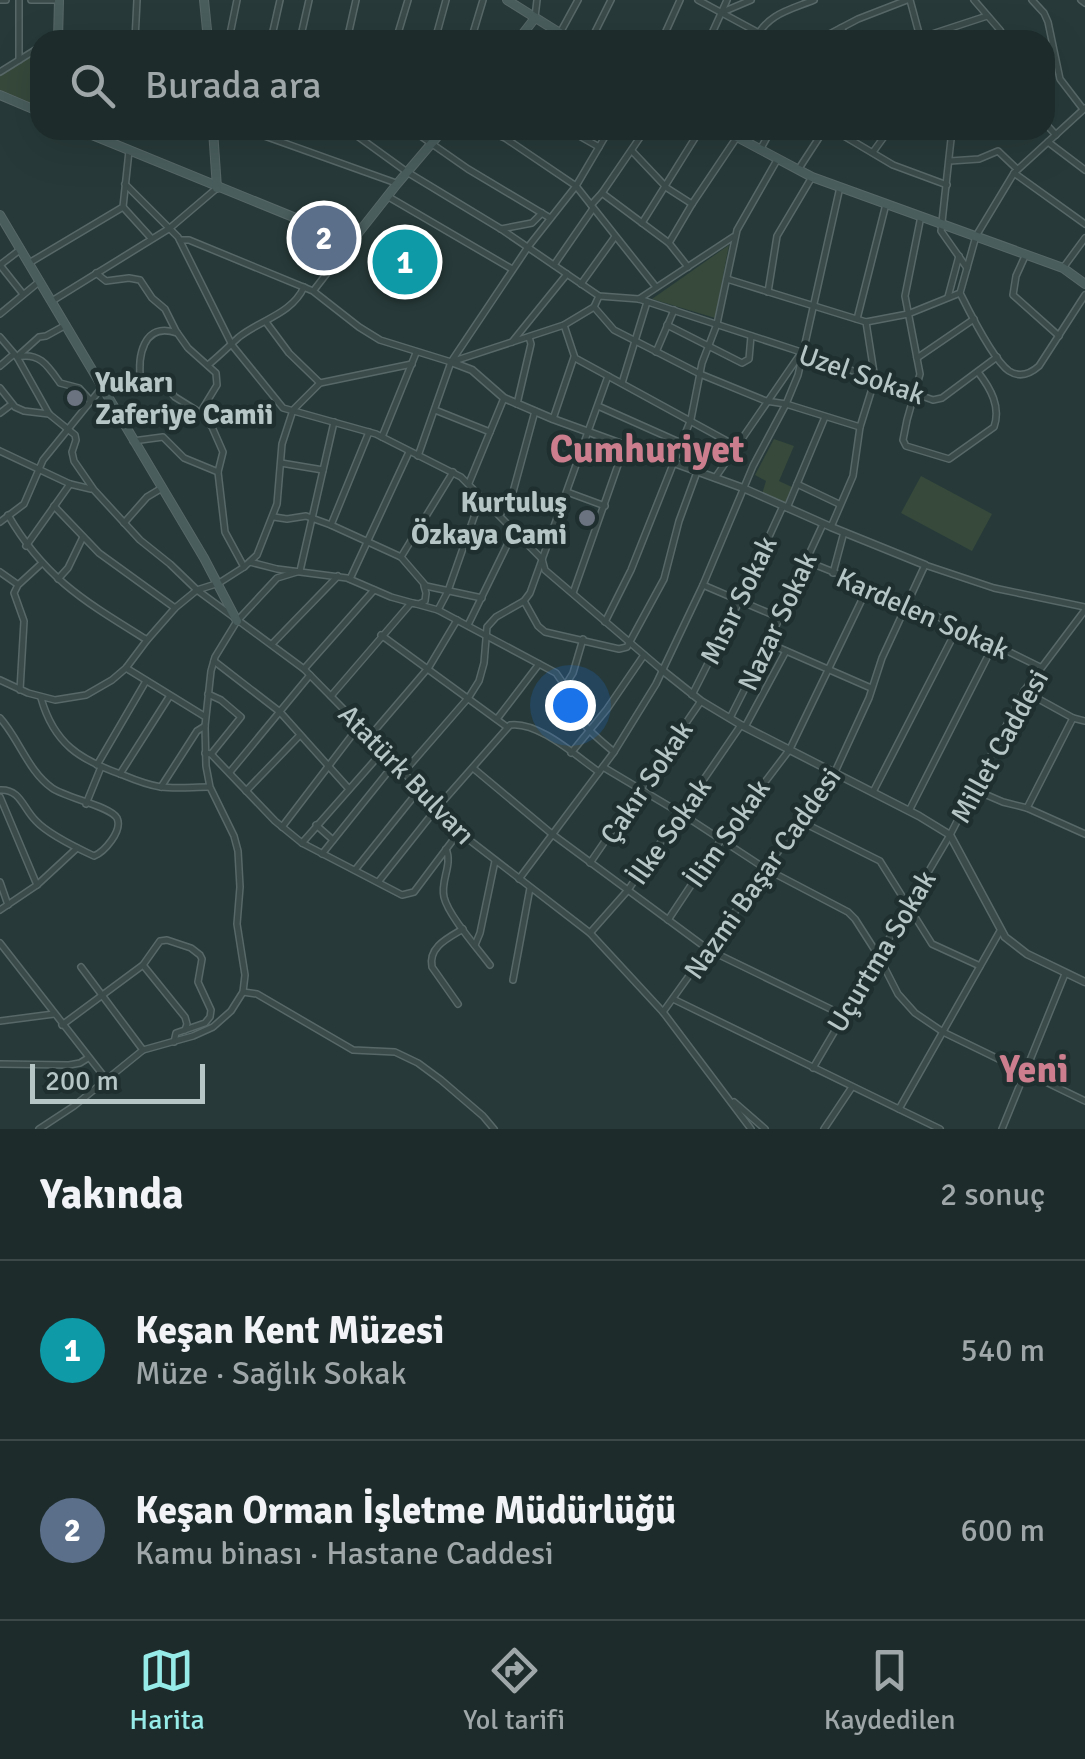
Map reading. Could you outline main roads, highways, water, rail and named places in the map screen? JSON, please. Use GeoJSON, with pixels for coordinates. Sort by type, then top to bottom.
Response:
{"type":"FeatureCollection","features":[{"type":"Feature","properties":{"kind":"main road"},"geometry":{"type":"LineString","coordinates":[[58,30],[59,0]]}},
{"type":"Feature","properties":{"kind":"main road"},"geometry":{"type":"LineString","coordinates":[[204,0],[207,30]]}},
{"type":"Feature","properties":{"kind":"main road"},"geometry":{"type":"LineString","coordinates":[[507,0],[555,30]]}},
{"type":"Feature","properties":{"kind":"main road"},"geometry":{"type":"LineString","coordinates":[[526,30],[535,18]]}},
{"type":"Feature","properties":{"kind":"main road"},"geometry":{"type":"LineString","coordinates":[[0,96],[30,110]]}},
{"type":"Feature","properties":{"kind":"main road"},"geometry":{"type":"LineString","coordinates":[[101,140],[351,243],[434,140]]}},
{"type":"Feature","properties":{"kind":"main road"},"geometry":{"type":"LineString","coordinates":[[110,140],[129,152]]}},
{"type":"Feature","properties":{"kind":"main road"},"geometry":{"type":"LineString","coordinates":[[214,140],[216,189]]}},
{"type":"Feature","properties":{"kind":"main road"},"geometry":{"type":"LineString","coordinates":[[742,140],[812,177],[1062,268],[1085,284]]}},
{"type":"Feature","properties":{"kind":"main road"},"geometry":{"type":"LineString","coordinates":[[0,215],[237,621]]}},
{"type":"Feature","properties":{"kind":"place","name":"Keşan Orman İşletme Müdürlüğü"},"geometry":{"type":"Point","coordinates":[324,238]}},
{"type":"Feature","properties":{"kind":"place","name":"Keşan Kent Müzesi"},"geometry":{"type":"Point","coordinates":[405,262]}},
{"type":"Feature","properties":{"kind":"place","name":"Yukarı Zaferiye Camii"},"geometry":{"type":"Point","coordinates":[75,398]}},
{"type":"Feature","properties":{"kind":"place","name":"Kurtuluş Özkaya Cami"},"geometry":{"type":"Point","coordinates":[587,518]}},
{"type":"Feature","properties":{"kind":"district","name":"Cumhuriyet"},"geometry":{"type":"Point","coordinates":[647,449]}},
{"type":"Feature","properties":{"kind":"district","name":"Yeni"},"geometry":{"type":"Point","coordinates":[1034,1069]}}]}
